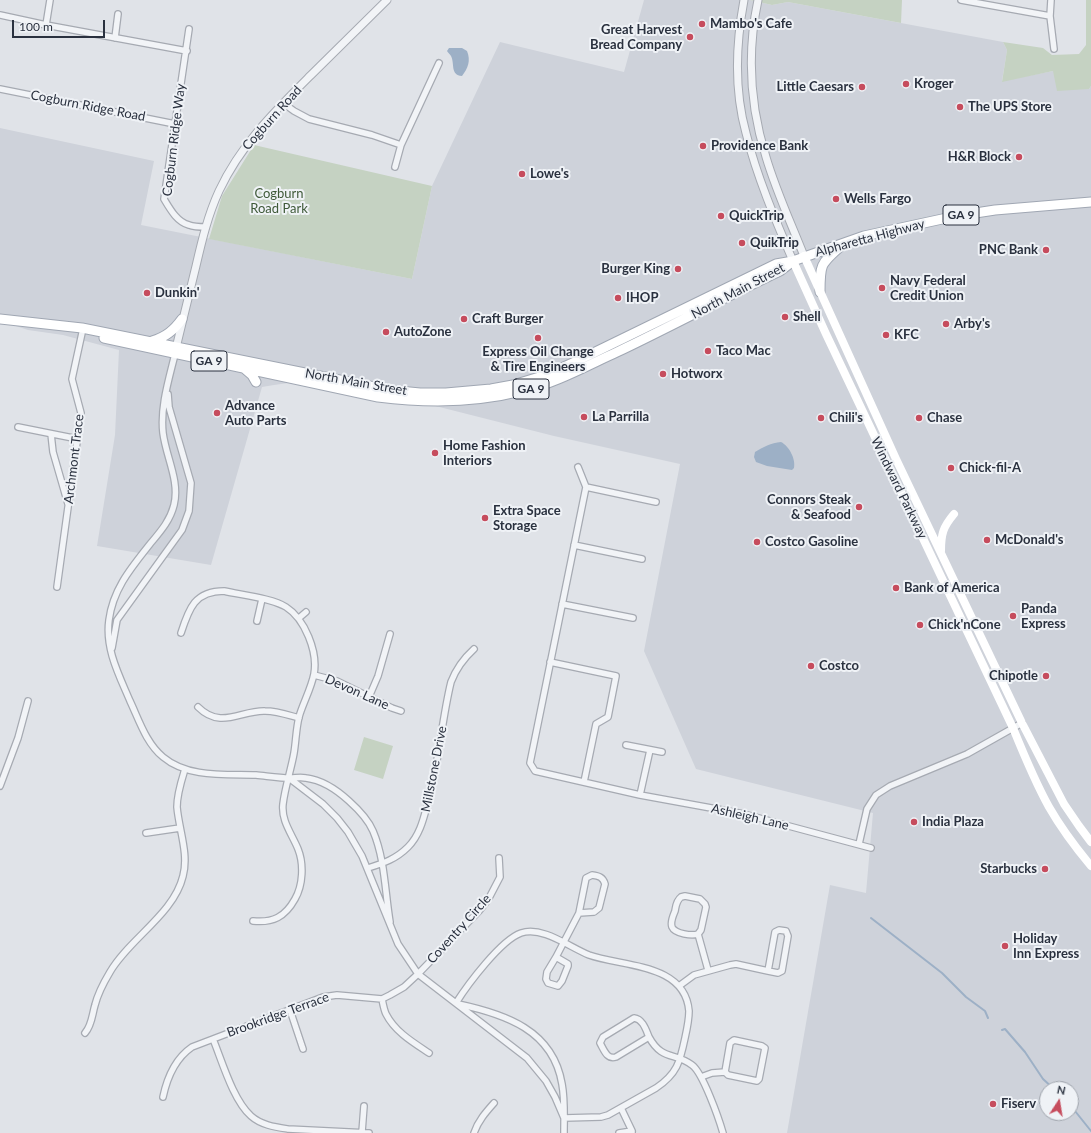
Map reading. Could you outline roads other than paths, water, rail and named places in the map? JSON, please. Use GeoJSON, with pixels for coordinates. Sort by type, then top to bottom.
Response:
{"type":"FeatureCollection","features":[{"type":"Feature","properties":{"kind":"main road","name":"Alpharetta Highway"},"geometry":{"type":"LineString","coordinates":[[793,261],[846,242],[904,227],[956,216],[995,210],[1091,202]]}},
{"type":"Feature","properties":{"kind":"main road"},"geometry":{"type":"LineString","coordinates":[[820,292],[821,267],[826,260],[846,242]]}},
{"type":"Feature","properties":{"kind":"main road","name":"Windward Parkway"},"geometry":{"type":"LineString","coordinates":[[804,256],[884,432],[1022,723],[1064,804],[1091,842]]}},
{"type":"Feature","properties":{"kind":"main road","name":"North Main Street"},"geometry":{"type":"LineString","coordinates":[[37,322],[82,333],[364,386],[394,391],[446,393],[490,389],[524,382],[559,369],[624,339],[749,276],[776,264],[793,261]]}},
{"type":"Feature","properties":{"kind":"main road","name":"North Main Street"},"geometry":{"type":"LineString","coordinates":[[0,319],[82,328],[150,341],[176,350],[244,369],[362,394],[400,400],[456,401],[509,394],[538,387],[573,373],[780,271],[793,261]]}},
{"type":"Feature","properties":{"kind":"main road","name":"Windward Parkway"},"geometry":{"type":"LineString","coordinates":[[793,261],[1049,808],[1091,866]]}},
{"type":"Feature","properties":{"kind":"main road"},"geometry":{"type":"LineString","coordinates":[[150,341],[169,334],[178,326],[182,319]]}},
{"type":"Feature","properties":{"kind":"main road"},"geometry":{"type":"LineString","coordinates":[[244,369],[252,375],[256,382]]}},
{"type":"Feature","properties":{"kind":"main road"},"geometry":{"type":"LineString","coordinates":[[941,554],[941,540],[943,531],[946,523],[954,514]]}},
{"type":"Feature","properties":{"kind":"street"},"geometry":{"type":"LineString","coordinates":[[46,25],[50,0]]}},
{"type":"Feature","properties":{"kind":"street","name":"Cogburn Road"},"geometry":{"type":"LineString","coordinates":[[176,350],[182,319],[206,228],[219,191],[234,163],[256,131],[283,102],[387,0]]}},
{"type":"Feature","properties":{"kind":"street","name":"Windward Parkway"},"geometry":{"type":"LineString","coordinates":[[744,0],[738,60],[740,97],[745,132],[770,205],[793,261]]}},
{"type":"Feature","properties":{"kind":"street","name":"Windward Parkway"},"geometry":{"type":"LineString","coordinates":[[758,0],[752,41],[751,67],[754,101],[766,157],[804,256]]}},
{"type":"Feature","properties":{"kind":"street"},"geometry":{"type":"LineString","coordinates":[[961,0],[1050,16]]}},
{"type":"Feature","properties":{"kind":"street"},"geometry":{"type":"LineString","coordinates":[[1051,0],[1050,16],[1054,49]]}},
{"type":"Feature","properties":{"kind":"street"},"geometry":{"type":"LineString","coordinates":[[115,38],[118,14]]}},
{"type":"Feature","properties":{"kind":"street"},"geometry":{"type":"LineString","coordinates":[[0,15],[187,51]]}},
{"type":"Feature","properties":{"kind":"street","name":"Cogburn Ridge Way"},"geometry":{"type":"LineString","coordinates":[[189,29],[187,51],[164,199],[180,221],[188,225],[206,228]]}},
{"type":"Feature","properties":{"kind":"street"},"geometry":{"type":"LineString","coordinates":[[395,167],[401,145],[439,63]]}},
{"type":"Feature","properties":{"kind":"street","name":"Cogburn Ridge Road"},"geometry":{"type":"LineString","coordinates":[[0,89],[176,124]]}},
{"type":"Feature","properties":{"kind":"street"},"geometry":{"type":"LineString","coordinates":[[283,102],[294,112],[309,119],[372,135],[401,145]]}},
{"type":"Feature","properties":{"kind":"street","name":"Archmont Trace"},"geometry":{"type":"LineString","coordinates":[[58,587],[81,413],[72,379],[82,333]]}},
{"type":"Feature","properties":{"kind":"street"},"geometry":{"type":"LineString","coordinates":[[176,350],[163,411],[164,443],[175,483],[174,504],[171,516],[165,526],[128,572],[116,592],[111,606],[108,622],[108,639],[114,666],[149,741],[164,758],[185,769],[202,773],[305,778],[326,784],[360,811],[372,830],[380,851],[390,922]]}},
{"type":"Feature","properties":{"kind":"street"},"geometry":{"type":"LineString","coordinates":[[112,656],[117,620],[182,530],[189,511],[191,483],[169,407],[168,386]]}},
{"type":"Feature","properties":{"kind":"street"},"geometry":{"type":"LineString","coordinates":[[18,427],[78,440]]}},
{"type":"Feature","properties":{"kind":"street"},"geometry":{"type":"LineString","coordinates":[[51,434],[53,452],[69,506]]}},
{"type":"Feature","properties":{"kind":"street"},"geometry":{"type":"LineString","coordinates":[[578,468],[586,487],[656,502]]}},
{"type":"Feature","properties":{"kind":"street","name":"Ashleigh Lane"},"geometry":{"type":"LineString","coordinates":[[586,487],[530,763],[535,771],[640,795],[744,814],[871,848]]}},
{"type":"Feature","properties":{"kind":"street"},"geometry":{"type":"LineString","coordinates":[[574,545],[642,559]]}},
{"type":"Feature","properties":{"kind":"street"},"geometry":{"type":"LineString","coordinates":[[181,633],[187,614],[199,598],[216,591],[224,591],[284,606],[292,611],[299,618],[305,629],[313,653],[315,664],[314,675],[299,718],[295,737],[295,751],[282,805],[288,831],[298,849],[301,861],[302,874],[299,888],[295,899],[278,918],[264,922],[253,921]]}},
{"type":"Feature","properties":{"kind":"street"},"geometry":{"type":"LineString","coordinates":[[257,621],[262,600]]}},
{"type":"Feature","properties":{"kind":"street"},"geometry":{"type":"LineString","coordinates":[[562,604],[633,618]]}},
{"type":"Feature","properties":{"kind":"street"},"geometry":{"type":"LineString","coordinates":[[299,618],[306,612]]}},
{"type":"Feature","properties":{"kind":"street"},"geometry":{"type":"LineString","coordinates":[[369,697],[378,676],[390,634]]}},
{"type":"Feature","properties":{"kind":"street","name":"Millstone Drive"},"geometry":{"type":"LineString","coordinates":[[368,868],[394,859],[409,847],[418,835],[430,797],[438,759],[450,682],[463,660],[474,649]]}},
{"type":"Feature","properties":{"kind":"street"},"geometry":{"type":"LineString","coordinates":[[550,662],[616,676],[608,717],[596,724],[584,782]]}},
{"type":"Feature","properties":{"kind":"street","name":"Devon Lane"},"geometry":{"type":"LineString","coordinates":[[314,675],[337,681],[401,711]]}},
{"type":"Feature","properties":{"kind":"street"},"geometry":{"type":"LineString","coordinates":[[0,786],[18,738],[28,701]]}},
{"type":"Feature","properties":{"kind":"street"},"geometry":{"type":"LineString","coordinates":[[198,707],[207,714],[220,718],[234,717],[264,710],[299,718]]}},
{"type":"Feature","properties":{"kind":"street"},"geometry":{"type":"LineString","coordinates":[[859,844],[868,809],[876,795],[890,786],[967,754],[1022,723]]}},
{"type":"Feature","properties":{"kind":"street"},"geometry":{"type":"LineString","coordinates":[[626,745],[662,752]]}},
{"type":"Feature","properties":{"kind":"street"},"geometry":{"type":"LineString","coordinates":[[640,795],[650,750]]}},
{"type":"Feature","properties":{"kind":"street"},"geometry":{"type":"LineString","coordinates":[[85,1033],[91,1024],[100,991],[111,971],[121,957],[170,903],[179,888],[185,862],[177,798],[185,769]]}},
{"type":"Feature","properties":{"kind":"street"},"geometry":{"type":"LineString","coordinates":[[289,778],[323,804],[337,818],[357,844],[398,944],[418,974],[426,982],[456,1003],[527,1058],[546,1081],[564,1118]]}},
{"type":"Feature","properties":{"kind":"street"},"geometry":{"type":"LineString","coordinates":[[146,833],[180,828]]}},
{"type":"Feature","properties":{"kind":"street","name":"Coventry Circle"},"geometry":{"type":"LineString","coordinates":[[418,974],[488,900],[500,877],[499,858]]}},
{"type":"Feature","properties":{"kind":"street"},"geometry":{"type":"LineString","coordinates":[[556,957],[568,964],[562,981],[558,986],[548,983],[546,979],[549,968],[579,913],[586,878],[592,875],[601,877],[604,880],[604,884],[599,908],[594,912],[579,913]]}},
{"type":"Feature","properties":{"kind":"street"},"geometry":{"type":"LineString","coordinates":[[698,934],[693,935],[676,931],[672,928],[677,901],[680,897],[685,896],[700,899],[705,904],[698,934],[708,970]]}},
{"type":"Feature","properties":{"kind":"street"},"geometry":{"type":"LineString","coordinates":[[679,986],[694,975],[708,970],[736,964],[768,971],[778,973],[782,971],[788,936],[786,931],[779,930],[775,932],[768,971]]}},
{"type":"Feature","properties":{"kind":"street"},"geometry":{"type":"LineString","coordinates":[[456,1003],[470,982],[509,940],[523,933],[540,932],[595,957],[660,973],[670,978],[679,986],[686,998],[689,1012],[681,1059],[674,1072],[663,1083],[621,1108],[601,1117],[564,1118]]}},
{"type":"Feature","properties":{"kind":"street"},"geometry":{"type":"LineString","coordinates":[[418,974],[404,987],[382,999],[386,1014],[399,1031],[429,1053]]}},
{"type":"Feature","properties":{"kind":"street","name":"Brookridge Terrace"},"geometry":{"type":"LineString","coordinates":[[164,1097],[166,1084],[183,1053],[192,1047],[323,997],[337,995],[382,999]]}},
{"type":"Feature","properties":{"kind":"street"},"geometry":{"type":"LineString","coordinates":[[456,1003],[475,1007],[505,1017],[529,1029],[546,1046],[556,1066],[562,1083],[564,1133]]}},
{"type":"Feature","properties":{"kind":"street"},"geometry":{"type":"LineString","coordinates":[[290,1010],[303,1049]]}},
{"type":"Feature","properties":{"kind":"street"},"geometry":{"type":"LineString","coordinates":[[649,1037],[613,1058],[607,1056],[600,1043],[603,1037],[634,1018],[641,1021],[654,1046],[659,1051],[693,1065],[701,1077],[723,1133]]}},
{"type":"Feature","properties":{"kind":"street"},"geometry":{"type":"LineString","coordinates":[[213,1039],[228,1078],[240,1102],[252,1116],[268,1125],[288,1129],[369,1133]]}},
{"type":"Feature","properties":{"kind":"street"},"geometry":{"type":"LineString","coordinates":[[701,1077],[712,1073],[725,1072],[728,1075],[754,1082],[757,1081],[759,1078],[765,1048],[734,1040],[732,1041],[730,1043],[725,1072]]}},
{"type":"Feature","properties":{"kind":"street"},"geometry":{"type":"LineString","coordinates":[[474,1133],[477,1125],[485,1113],[494,1103]]}},
{"type":"Feature","properties":{"kind":"street"},"geometry":{"type":"LineString","coordinates":[[362,1132],[364,1106]]}},
{"type":"Feature","properties":{"kind":"street"},"geometry":{"type":"LineString","coordinates":[[619,1133],[632,1132],[621,1108]]}},
{"type":"Feature","properties":{"kind":"water"},"geometry":{"type":"Polygon","coordinates":[[[449,48],[462,48],[467,51],[469,58],[468,64],[462,76],[456,74],[454,71],[451,55],[447,51],[449,48]]]}},
{"type":"Feature","properties":{"kind":"water"},"geometry":{"type":"Polygon","coordinates":[[[781,442],[787,446],[793,457],[794,468],[792,470],[767,466],[756,462],[754,457],[755,452],[774,443],[781,442]]]}},
{"type":"Feature","properties":{"kind":"waterway"},"geometry":{"type":"LineString","coordinates":[[871,918],[942,973],[966,997],[985,1011],[988,1018]]}},
{"type":"Feature","properties":{"kind":"waterway"},"geometry":{"type":"LineString","coordinates":[[1002,1030],[1005,1029],[1025,1052],[1045,1081]]}},
{"type":"Feature","properties":{"kind":"waterway"},"geometry":{"type":"LineString","coordinates":[[1079,1116],[1091,1131]]}},
{"type":"Feature","properties":{"kind":"place","name":"Mambo's Cafe"},"geometry":{"type":"Point","coordinates":[702,24]}},
{"type":"Feature","properties":{"kind":"place","name":"Great Harvest Bread Company"},"geometry":{"type":"Point","coordinates":[690,37]}},
{"type":"Feature","properties":{"kind":"place","name":"Kroger"},"geometry":{"type":"Point","coordinates":[906,84]}},
{"type":"Feature","properties":{"kind":"place","name":"Little Caesars"},"geometry":{"type":"Point","coordinates":[862,87]}},
{"type":"Feature","properties":{"kind":"place","name":"The UPS Store"},"geometry":{"type":"Point","coordinates":[960,107]}},
{"type":"Feature","properties":{"kind":"place","name":"Providence Bank"},"geometry":{"type":"Point","coordinates":[703,146]}},
{"type":"Feature","properties":{"kind":"place","name":"H&R Block"},"geometry":{"type":"Point","coordinates":[1019,157]}},
{"type":"Feature","properties":{"kind":"place","name":"Lowe's"},"geometry":{"type":"Point","coordinates":[522,174]}},
{"type":"Feature","properties":{"kind":"place","name":"Wells Fargo"},"geometry":{"type":"Point","coordinates":[836,199]}},
{"type":"Feature","properties":{"kind":"place","name":"QuickTrip"},"geometry":{"type":"Point","coordinates":[721,216]}},
{"type":"Feature","properties":{"kind":"place","name":"QuikTrip"},"geometry":{"type":"Point","coordinates":[742,243]}},
{"type":"Feature","properties":{"kind":"place","name":"PNC Bank"},"geometry":{"type":"Point","coordinates":[1046,250]}},
{"type":"Feature","properties":{"kind":"place","name":"Burger King"},"geometry":{"type":"Point","coordinates":[678,269]}},
{"type":"Feature","properties":{"kind":"place","name":"Navy Federal Credit Union"},"geometry":{"type":"Point","coordinates":[882,288]}},
{"type":"Feature","properties":{"kind":"place","name":"Dunkin'"},"geometry":{"type":"Point","coordinates":[147,293]}},
{"type":"Feature","properties":{"kind":"place","name":"IHOP"},"geometry":{"type":"Point","coordinates":[618,298]}},
{"type":"Feature","properties":{"kind":"place","name":"Shell"},"geometry":{"type":"Point","coordinates":[785,317]}},
{"type":"Feature","properties":{"kind":"place","name":"Craft Burger"},"geometry":{"type":"Point","coordinates":[464,319]}},
{"type":"Feature","properties":{"kind":"place","name":"Arby's"},"geometry":{"type":"Point","coordinates":[946,324]}},
{"type":"Feature","properties":{"kind":"place","name":"AutoZone"},"geometry":{"type":"Point","coordinates":[386,332]}},
{"type":"Feature","properties":{"kind":"place","name":"KFC"},"geometry":{"type":"Point","coordinates":[886,335]}},
{"type":"Feature","properties":{"kind":"place","name":"Express Oil Change & Tire Engineers"},"geometry":{"type":"Point","coordinates":[538,338]}},
{"type":"Feature","properties":{"kind":"place","name":"Taco Mac"},"geometry":{"type":"Point","coordinates":[708,351]}},
{"type":"Feature","properties":{"kind":"place","name":"Hotworx"},"geometry":{"type":"Point","coordinates":[663,374]}},
{"type":"Feature","properties":{"kind":"place","name":"Advance Auto Parts"},"geometry":{"type":"Point","coordinates":[217,413]}},
{"type":"Feature","properties":{"kind":"place","name":"La Parrilla"},"geometry":{"type":"Point","coordinates":[584,417]}},
{"type":"Feature","properties":{"kind":"place","name":"Chili's"},"geometry":{"type":"Point","coordinates":[821,418]}},
{"type":"Feature","properties":{"kind":"place","name":"Chase"},"geometry":{"type":"Point","coordinates":[919,418]}},
{"type":"Feature","properties":{"kind":"place","name":"Home Fashion Interiors"},"geometry":{"type":"Point","coordinates":[435,453]}},
{"type":"Feature","properties":{"kind":"place","name":"Chick-fil-A"},"geometry":{"type":"Point","coordinates":[951,468]}},
{"type":"Feature","properties":{"kind":"place","name":"Connors Steak & Seafood"},"geometry":{"type":"Point","coordinates":[859,507]}},
{"type":"Feature","properties":{"kind":"place","name":"Extra Space Storage"},"geometry":{"type":"Point","coordinates":[485,518]}},
{"type":"Feature","properties":{"kind":"place","name":"McDonald's"},"geometry":{"type":"Point","coordinates":[987,540]}},
{"type":"Feature","properties":{"kind":"place","name":"Costco Gasoline"},"geometry":{"type":"Point","coordinates":[757,542]}},
{"type":"Feature","properties":{"kind":"place","name":"Bank of America"},"geometry":{"type":"Point","coordinates":[896,588]}},
{"type":"Feature","properties":{"kind":"place","name":"Panda Express"},"geometry":{"type":"Point","coordinates":[1013,616]}},
{"type":"Feature","properties":{"kind":"place","name":"Chick'nCone"},"geometry":{"type":"Point","coordinates":[920,625]}},
{"type":"Feature","properties":{"kind":"place","name":"Costco"},"geometry":{"type":"Point","coordinates":[811,666]}},
{"type":"Feature","properties":{"kind":"place","name":"Chipotle"},"geometry":{"type":"Point","coordinates":[1046,676]}},
{"type":"Feature","properties":{"kind":"place","name":"India Plaza"},"geometry":{"type":"Point","coordinates":[914,822]}},
{"type":"Feature","properties":{"kind":"place","name":"Starbucks"},"geometry":{"type":"Point","coordinates":[1045,869]}},
{"type":"Feature","properties":{"kind":"place","name":"Holiday Inn Express"},"geometry":{"type":"Point","coordinates":[1005,946]}},
{"type":"Feature","properties":{"kind":"place","name":"Fiserv"},"geometry":{"type":"Point","coordinates":[993,1104]}},
{"type":"Feature","properties":{"kind":"park label","name":"Cogburn Road Park"},"geometry":{"type":"Point","coordinates":[279,202]}}]}
